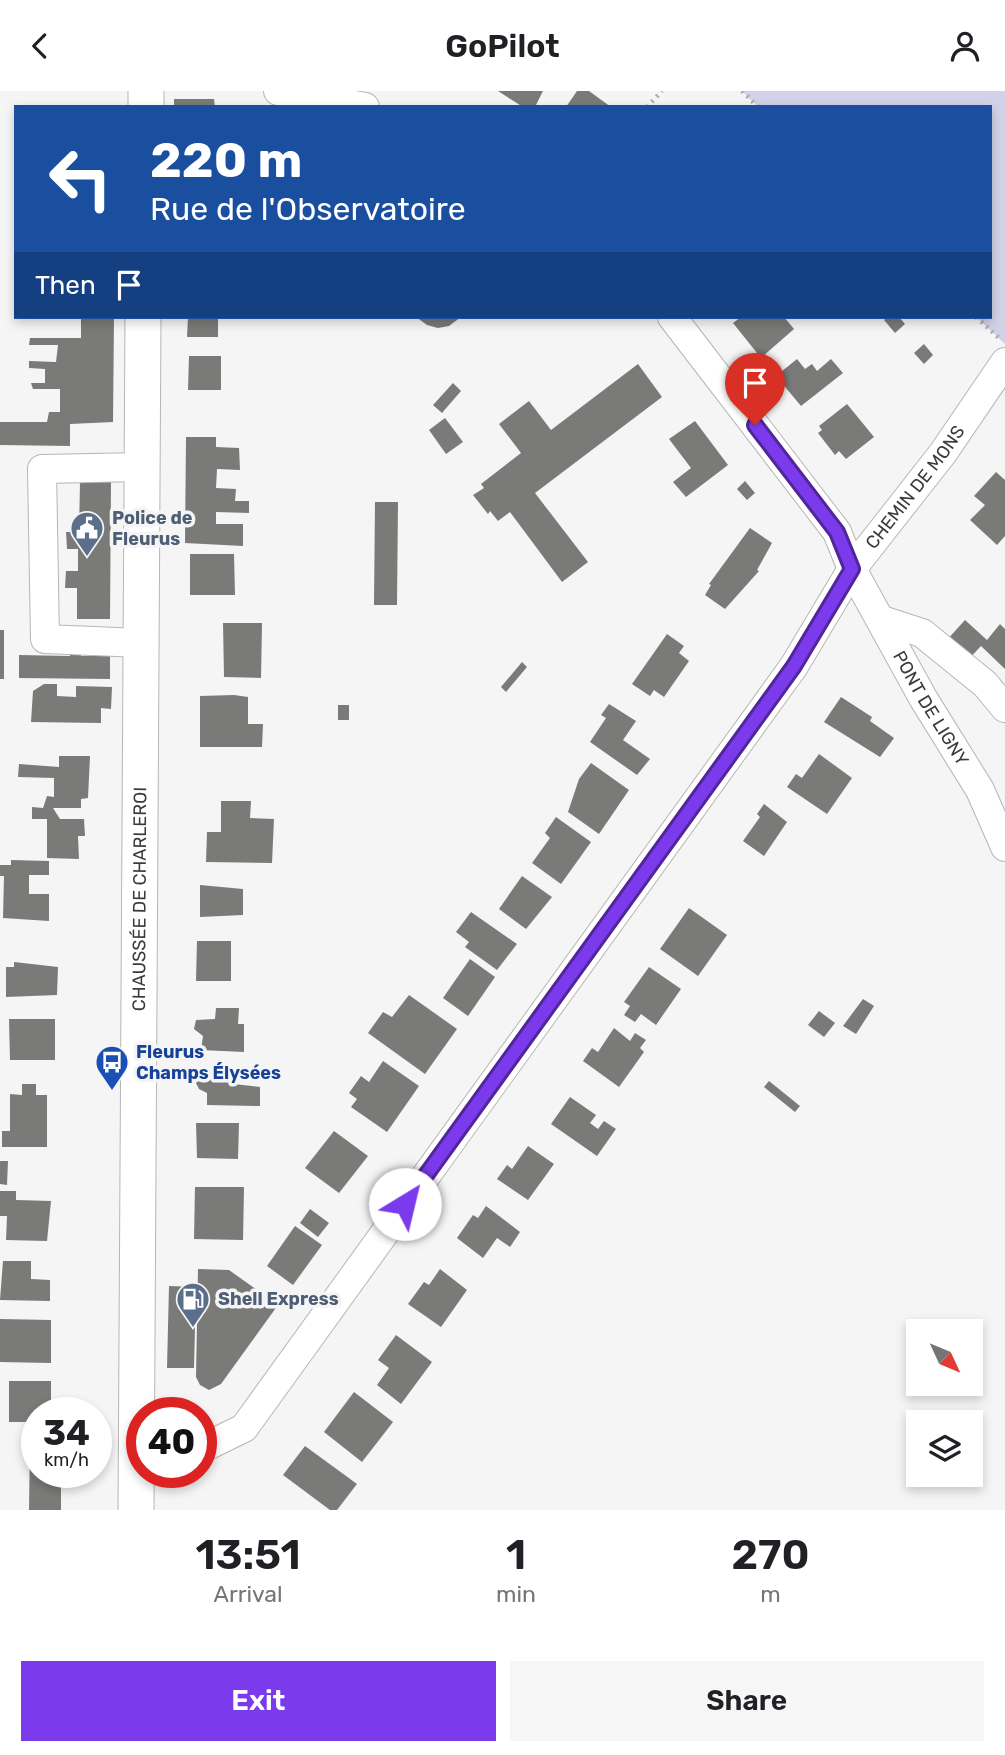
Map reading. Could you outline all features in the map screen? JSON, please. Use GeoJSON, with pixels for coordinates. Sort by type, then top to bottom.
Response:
{"type":"FeatureCollection","features":[{"type":"Feature","properties":{"kind":"main road","name":"CHAUSSÉE DE CHARLEROI"},"geometry":{"type":"LineString","coordinates":[[143,319],[143,1397]]}},
{"type":"Feature","properties":{"kind":"street"},"geometry":{"type":"LineString","coordinates":[[278,91],[354,105]]}},
{"type":"Feature","properties":{"kind":"street","name":"PONT DE LIGNY"},"geometry":{"type":"LineString","coordinates":[[674,319],[837,532],[852,569],[923,698],[980,790],[1005,847]]}},
{"type":"Feature","properties":{"kind":"street","name":"CHEMIN DE MONS"},"geometry":{"type":"LineString","coordinates":[[217,1441],[244,1428],[794,666],[852,569],[943,453],[1005,362]]}},
{"type":"Feature","properties":{"kind":"street"},"geometry":{"type":"LineString","coordinates":[[141,467],[42,469],[45,639],[141,643]]}},
{"type":"Feature","properties":{"kind":"street"},"geometry":{"type":"LineString","coordinates":[[882,620],[922,633],[985,684],[1005,708]]}},
{"type":"Feature","properties":{"kind":"path"},"geometry":{"type":"LineString","coordinates":[[649,105],[662,91]]}},
{"type":"Feature","properties":{"kind":"path"},"geometry":{"type":"LineString","coordinates":[[742,91],[756,105]]}},
{"type":"Feature","properties":{"kind":"path"},"geometry":{"type":"LineString","coordinates":[[978,319],[1005,344]]}},
{"type":"Feature","properties":{"kind":"shaded area"},"geometry":{"type":"Polygon","coordinates":[[[742,91],[1005,91],[1005,344],[978,319],[992,319],[992,105],[756,105],[742,91]]]}},
{"type":"Feature","properties":{"kind":"building"},"geometry":{"type":"Polygon","coordinates":[[[498,91],[543,91],[536,105],[520,105],[498,91]]]}},
{"type":"Feature","properties":{"kind":"building"},"geometry":{"type":"Polygon","coordinates":[[[577,91],[589,91],[608,105],[567,105],[577,91]]]}},
{"type":"Feature","properties":{"kind":"building"},"geometry":{"type":"Polygon","coordinates":[[[174,99],[214,99],[215,105],[174,105],[174,99]]]}},
{"type":"Feature","properties":{"kind":"building"},"geometry":{"type":"Polygon","coordinates":[[[81,319],[114,319],[113,422],[70,424],[70,446],[0,445],[0,422],[47,422],[49,412],[60,412],[60,389],[33,389],[31,383],[45,383],[45,369],[29,368],[29,361],[56,362],[58,345],[29,345],[30,338],[81,338],[81,319]]]}},
{"type":"Feature","properties":{"kind":"building"},"geometry":{"type":"Polygon","coordinates":[[[188,319],[218,319],[218,337],[187,337],[188,319]]]}},
{"type":"Feature","properties":{"kind":"building"},"geometry":{"type":"Polygon","coordinates":[[[419,319],[458,319],[449,326],[438,328],[419,319]]]}},
{"type":"Feature","properties":{"kind":"building"},"geometry":{"type":"Polygon","coordinates":[[[738,319],[786,319],[794,329],[761,358],[733,323],[738,319]]]}},
{"type":"Feature","properties":{"kind":"building"},"geometry":{"type":"Polygon","coordinates":[[[901,319],[905,324],[895,333],[884,320],[901,319]]]}},
{"type":"Feature","properties":{"kind":"building"},"geometry":{"type":"Polygon","coordinates":[[[924,344],[933,355],[924,364],[914,353],[924,344]]]}},
{"type":"Feature","properties":{"kind":"building"},"geometry":{"type":"Polygon","coordinates":[[[189,356],[221,356],[221,390],[188,390],[189,356]]]}},
{"type":"Feature","properties":{"kind":"building"},"geometry":{"type":"Polygon","coordinates":[[[797,359],[805,369],[812,364],[817,371],[831,359],[843,373],[801,406],[776,376],[797,359]]]}},
{"type":"Feature","properties":{"kind":"building"},"geometry":{"type":"Polygon","coordinates":[[[638,364],[662,397],[535,493],[588,562],[562,582],[510,512],[498,521],[490,511],[488,514],[473,495],[484,488],[481,484],[521,453],[499,424],[529,401],[551,430],[638,364]]]}},
{"type":"Feature","properties":{"kind":"building"},"geometry":{"type":"Polygon","coordinates":[[[453,383],[461,391],[442,413],[433,405],[453,383]]]}},
{"type":"Feature","properties":{"kind":"building"},"geometry":{"type":"Polygon","coordinates":[[[847,404],[874,437],[846,459],[839,451],[835,455],[818,433],[822,430],[819,426],[847,404]]]}},
{"type":"Feature","properties":{"kind":"building"},"geometry":{"type":"Polygon","coordinates":[[[445,418],[463,442],[446,454],[429,430],[445,418]]]}},
{"type":"Feature","properties":{"kind":"building"},"geometry":{"type":"Polygon","coordinates":[[[695,421],[728,465],[686,497],[673,482],[691,468],[669,439],[695,421]]]}},
{"type":"Feature","properties":{"kind":"building"},"geometry":{"type":"Polygon","coordinates":[[[186,437],[216,437],[216,447],[239,448],[240,470],[217,469],[216,488],[236,489],[235,501],[249,501],[249,513],[216,512],[216,524],[243,524],[243,546],[185,543],[186,437]]]}},
{"type":"Feature","properties":{"kind":"building"},"geometry":{"type":"Polygon","coordinates":[[[996,472],[1005,480],[1005,536],[997,545],[970,520],[985,505],[974,496],[996,472]]]}},
{"type":"Feature","properties":{"kind":"building"},"geometry":{"type":"Polygon","coordinates":[[[745,481],[755,493],[747,500],[737,489],[745,481]]]}},
{"type":"Feature","properties":{"kind":"building"},"geometry":{"type":"Polygon","coordinates":[[[80,482],[111,482],[110,619],[77,619],[77,588],[65,588],[66,571],[78,571],[78,549],[67,549],[66,532],[79,532],[80,482]]]}},
{"type":"Feature","properties":{"kind":"building"},"geometry":{"type":"Polygon","coordinates":[[[375,502],[398,502],[397,605],[374,605],[375,502]]]}},
{"type":"Feature","properties":{"kind":"building"},"geometry":{"type":"Polygon","coordinates":[[[750,528],[772,543],[757,570],[759,571],[725,609],[705,595],[711,585],[709,584],[750,528]]]}},
{"type":"Feature","properties":{"kind":"building"},"geometry":{"type":"Polygon","coordinates":[[[190,554],[234,554],[235,595],[190,595],[190,554]]]}},
{"type":"Feature","properties":{"kind":"building"},"geometry":{"type":"Polygon","coordinates":[[[965,620],[987,640],[1000,624],[1005,629],[1005,669],[981,646],[967,661],[946,641],[965,620]]]}},
{"type":"Feature","properties":{"kind":"building"},"geometry":{"type":"Polygon","coordinates":[[[223,623],[262,623],[261,678],[224,677],[223,623]]]}},
{"type":"Feature","properties":{"kind":"building"},"geometry":{"type":"Polygon","coordinates":[[[0,630],[4,630],[4,679],[0,679],[0,630]]]}},
{"type":"Feature","properties":{"kind":"building"},"geometry":{"type":"Polygon","coordinates":[[[667,634],[684,646],[679,653],[689,661],[664,697],[654,690],[650,696],[632,684],[667,634]]]}},
{"type":"Feature","properties":{"kind":"building"},"geometry":{"type":"Polygon","coordinates":[[[69,652],[81,652],[81,656],[110,656],[110,679],[19,678],[19,655],[70,656],[69,652]]]}},
{"type":"Feature","properties":{"kind":"building"},"geometry":{"type":"Polygon","coordinates":[[[522,662],[527,667],[506,692],[501,687],[522,662]]]}},
{"type":"Feature","properties":{"kind":"building"},"geometry":{"type":"Polygon","coordinates":[[[44,684],[57,684],[57,696],[76,697],[76,686],[112,687],[111,709],[101,708],[101,723],[31,722],[33,691],[44,684]]]}},
{"type":"Feature","properties":{"kind":"building"},"geometry":{"type":"Polygon","coordinates":[[[200,696],[248,697],[248,724],[263,724],[262,747],[200,747],[200,696]]]}},
{"type":"Feature","properties":{"kind":"building"},"geometry":{"type":"Polygon","coordinates":[[[841,697],[872,717],[870,721],[894,738],[880,757],[824,722],[841,697]]]}},
{"type":"Feature","properties":{"kind":"building"},"geometry":{"type":"Polygon","coordinates":[[[609,704],[636,721],[623,740],[650,759],[637,775],[590,742],[606,718],[601,715],[609,704]]]}},
{"type":"Feature","properties":{"kind":"building"},"geometry":{"type":"Polygon","coordinates":[[[338,705],[349,705],[349,720],[338,720],[338,705]]]}},
{"type":"Feature","properties":{"kind":"building"},"geometry":{"type":"Polygon","coordinates":[[[819,754],[852,778],[827,814],[787,787],[796,774],[802,778],[819,754]]]}},
{"type":"Feature","properties":{"kind":"building"},"geometry":{"type":"Polygon","coordinates":[[[59,756],[90,756],[88,798],[81,799],[81,808],[53,808],[60,819],[84,819],[85,836],[78,836],[79,859],[47,858],[47,819],[32,819],[32,807],[43,808],[47,796],[54,797],[54,778],[18,777],[19,764],[59,767],[59,756]]]}},
{"type":"Feature","properties":{"kind":"building"},"geometry":{"type":"Polygon","coordinates":[[[591,763],[629,790],[599,834],[568,812],[579,779],[591,763]]]}},
{"type":"Feature","properties":{"kind":"building"},"geometry":{"type":"Polygon","coordinates":[[[221,801],[251,801],[250,818],[274,819],[272,863],[206,862],[207,832],[221,832],[221,801]]]}},
{"type":"Feature","properties":{"kind":"building"},"geometry":{"type":"Polygon","coordinates":[[[764,804],[787,822],[764,856],[743,841],[760,817],[757,814],[764,804]]]}},
{"type":"Feature","properties":{"kind":"building"},"geometry":{"type":"Polygon","coordinates":[[[556,817],[591,842],[561,884],[532,863],[550,838],[545,833],[556,817]]]}},
{"type":"Feature","properties":{"kind":"building"},"geometry":{"type":"Polygon","coordinates":[[[11,860],[49,861],[49,875],[29,875],[29,894],[49,894],[49,921],[3,918],[4,876],[0,876],[0,865],[11,865],[11,860]]]}},
{"type":"Feature","properties":{"kind":"building"},"geometry":{"type":"Polygon","coordinates":[[[522,876],[552,897],[526,929],[499,909],[522,876]]]}},
{"type":"Feature","properties":{"kind":"building"},"geometry":{"type":"Polygon","coordinates":[[[200,885],[243,889],[243,915],[200,917],[200,885]]]}},
{"type":"Feature","properties":{"kind":"building"},"geometry":{"type":"Polygon","coordinates":[[[689,908],[727,935],[698,976],[660,949],[689,908]]]}},
{"type":"Feature","properties":{"kind":"building"},"geometry":{"type":"Polygon","coordinates":[[[471,912],[517,944],[497,970],[465,947],[469,942],[456,932],[471,912]]]}},
{"type":"Feature","properties":{"kind":"building"},"geometry":{"type":"Polygon","coordinates":[[[197,941],[231,941],[231,981],[196,981],[197,941]]]}},
{"type":"Feature","properties":{"kind":"building"},"geometry":{"type":"Polygon","coordinates":[[[470,959],[495,977],[468,1016],[443,998],[470,959]]]}},
{"type":"Feature","properties":{"kind":"building"},"geometry":{"type":"Polygon","coordinates":[[[14,962],[58,967],[57,995],[6,997],[6,967],[14,967],[14,962]]]}},
{"type":"Feature","properties":{"kind":"building"},"geometry":{"type":"Polygon","coordinates":[[[649,967],[681,989],[656,1025],[641,1014],[635,1022],[624,1015],[630,1006],[624,1002],[649,967]]]}},
{"type":"Feature","properties":{"kind":"building"},"geometry":{"type":"Polygon","coordinates":[[[409,995],[457,1029],[425,1074],[368,1033],[383,1012],[392,1017],[409,995]]]}},
{"type":"Feature","properties":{"kind":"building"},"geometry":{"type":"Polygon","coordinates":[[[863,999],[874,1006],[856,1034],[843,1026],[863,999]]]}},
{"type":"Feature","properties":{"kind":"building"},"geometry":{"type":"Polygon","coordinates":[[[216,1008],[239,1008],[238,1024],[244,1024],[244,1052],[201,1050],[203,1036],[194,1029],[196,1020],[215,1019],[216,1008]]]}},
{"type":"Feature","properties":{"kind":"building"},"geometry":{"type":"Polygon","coordinates":[[[819,1011],[835,1023],[824,1037],[808,1025],[819,1011]]]}},
{"type":"Feature","properties":{"kind":"building"},"geometry":{"type":"Polygon","coordinates":[[[9,1019],[55,1019],[55,1060],[10,1060],[9,1019]]]}},
{"type":"Feature","properties":{"kind":"building"},"geometry":{"type":"Polygon","coordinates":[[[614,1028],[630,1041],[635,1033],[646,1040],[640,1048],[644,1052],[619,1087],[583,1061],[592,1048],[598,1052],[614,1028]]]}},
{"type":"Feature","properties":{"kind":"building"},"geometry":{"type":"Polygon","coordinates":[[[383,1061],[419,1086],[387,1132],[351,1107],[357,1099],[349,1093],[361,1076],[369,1082],[383,1061]]]}},
{"type":"Feature","properties":{"kind":"building"},"geometry":{"type":"Polygon","coordinates":[[[204,1072],[234,1072],[234,1084],[260,1087],[260,1106],[207,1105],[207,1093],[199,1089],[196,1083],[198,1076],[204,1072]]]}},
{"type":"Feature","properties":{"kind":"building"},"geometry":{"type":"Polygon","coordinates":[[[769,1081],[800,1106],[795,1112],[764,1087],[769,1081]]]}},
{"type":"Feature","properties":{"kind":"building"},"geometry":{"type":"Polygon","coordinates":[[[22,1084],[36,1084],[36,1095],[47,1095],[47,1147],[2,1147],[2,1131],[10,1131],[10,1094],[22,1095],[22,1084]]]}},
{"type":"Feature","properties":{"kind":"building"},"geometry":{"type":"Polygon","coordinates":[[[570,1097],[596,1115],[590,1123],[598,1129],[604,1121],[616,1129],[597,1156],[551,1124],[570,1097]]]}},
{"type":"Feature","properties":{"kind":"building"},"geometry":{"type":"Polygon","coordinates":[[[196,1123],[239,1123],[238,1159],[197,1158],[196,1123]]]}},
{"type":"Feature","properties":{"kind":"building"},"geometry":{"type":"Polygon","coordinates":[[[334,1131],[368,1156],[339,1193],[305,1168],[334,1131]]]}},
{"type":"Feature","properties":{"kind":"building"},"geometry":{"type":"Polygon","coordinates":[[[528,1146],[554,1164],[528,1200],[497,1179],[507,1165],[512,1169],[528,1146]]]}},
{"type":"Feature","properties":{"kind":"building"},"geometry":{"type":"Polygon","coordinates":[[[0,1161],[8,1161],[7,1185],[0,1184],[0,1161]]]}},
{"type":"Feature","properties":{"kind":"building"},"geometry":{"type":"Polygon","coordinates":[[[195,1187],[244,1187],[243,1240],[194,1239],[195,1187]]]}},
{"type":"Feature","properties":{"kind":"building"},"geometry":{"type":"Polygon","coordinates":[[[0,1191],[16,1191],[16,1200],[51,1201],[47,1241],[6,1240],[7,1216],[0,1216],[0,1191]]]}},
{"type":"Feature","properties":{"kind":"building"},"geometry":{"type":"Polygon","coordinates":[[[486,1206],[520,1232],[510,1247],[497,1238],[483,1258],[457,1238],[473,1215],[478,1218],[486,1206]]]}},
{"type":"Feature","properties":{"kind":"building"},"geometry":{"type":"Polygon","coordinates":[[[310,1209],[329,1223],[318,1237],[300,1223],[310,1209]]]}},
{"type":"Feature","properties":{"kind":"building"},"geometry":{"type":"Polygon","coordinates":[[[295,1226],[322,1245],[293,1285],[267,1266],[295,1226]]]}},
{"type":"Feature","properties":{"kind":"building"},"geometry":{"type":"Polygon","coordinates":[[[3,1261],[31,1261],[31,1279],[50,1280],[50,1301],[0,1300],[3,1261]]]}},
{"type":"Feature","properties":{"kind":"building"},"geometry":{"type":"Polygon","coordinates":[[[198,1269],[229,1270],[278,1305],[221,1384],[209,1390],[200,1385],[196,1377],[198,1269]]]}},
{"type":"Feature","properties":{"kind":"building"},"geometry":{"type":"Polygon","coordinates":[[[440,1269],[467,1290],[441,1327],[408,1304],[424,1282],[429,1285],[440,1269]]]}},
{"type":"Feature","properties":{"kind":"building"},"geometry":{"type":"Polygon","coordinates":[[[169,1286],[196,1287],[194,1368],[167,1368],[169,1286]]]}},
{"type":"Feature","properties":{"kind":"building"},"geometry":{"type":"Polygon","coordinates":[[[0,1319],[51,1320],[51,1363],[0,1362],[0,1319]]]}},
{"type":"Feature","properties":{"kind":"building"},"geometry":{"type":"Polygon","coordinates":[[[396,1335],[432,1362],[401,1404],[377,1385],[389,1368],[378,1360],[396,1335]]]}},
{"type":"Feature","properties":{"kind":"building"},"geometry":{"type":"Polygon","coordinates":[[[9,1381],[51,1381],[51,1397],[21,1397],[21,1422],[9,1422],[9,1381]]]}},
{"type":"Feature","properties":{"kind":"building"},"geometry":{"type":"Polygon","coordinates":[[[354,1392],[393,1422],[362,1462],[324,1432],[354,1392]]]}},
{"type":"Feature","properties":{"kind":"building"},"geometry":{"type":"Polygon","coordinates":[[[305,1446],[357,1484],[337,1510],[330,1510],[283,1475],[305,1446]]]}},
{"type":"Feature","properties":{"kind":"building"},"geometry":{"type":"Polygon","coordinates":[[[29,1488],[61,1488],[61,1510],[29,1510],[29,1488]]]}},
{"type":"Feature","properties":{"kind":"place","name":"Police de Fleurus"},"geometry":{"type":"Point","coordinates":[87,558]}},
{"type":"Feature","properties":{"kind":"place","name":"Fleurus Champs Élysées"},"geometry":{"type":"Point","coordinates":[112,1092]}},
{"type":"Feature","properties":{"kind":"place","name":"Shell Express"},"geometry":{"type":"Point","coordinates":[193,1329]}},
{"type":"Feature","properties":{"kind":"route"},"geometry":{"type":"LineString","coordinates":[[405,1204],[794,666],[852,569],[837,532],[755,425]]}}]}
